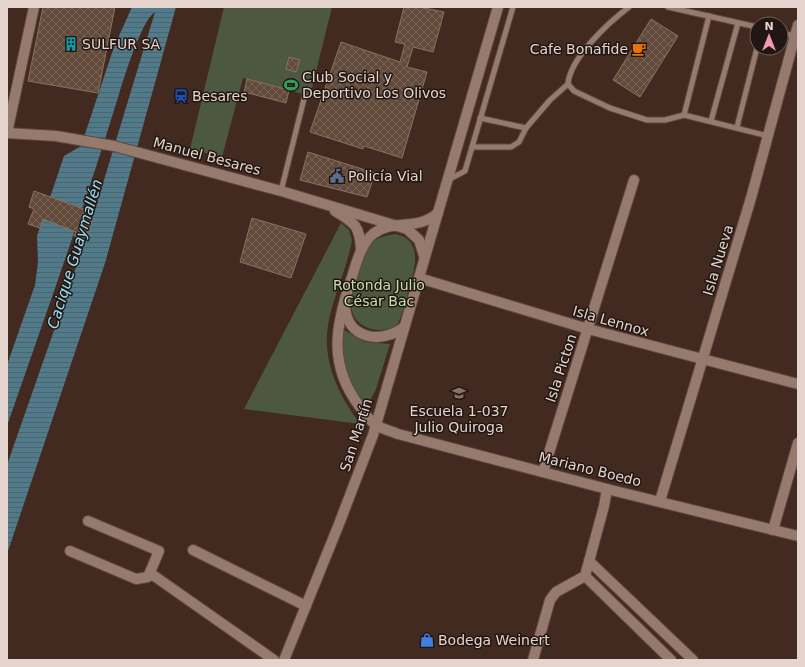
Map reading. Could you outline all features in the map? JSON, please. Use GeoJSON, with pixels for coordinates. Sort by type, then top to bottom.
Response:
{"type":"FeatureCollection","features":[{"type":"Feature","properties":{"kind":"street"},"geometry":{"type":"LineString","coordinates":[[7,133],[34,7]]}},
{"type":"Feature","properties":{"kind":"street","name":"San Martín"},"geometry":{"type":"LineString","coordinates":[[284,660],[354,487],[376,425],[498,7]]}},
{"type":"Feature","properties":{"kind":"street","name":"Isla Nueva"},"geometry":{"type":"LineString","coordinates":[[660,501],[751,198],[798,25]]}},
{"type":"Feature","properties":{"kind":"street","name":"Manuel Besares"},"geometry":{"type":"LineString","coordinates":[[7,133],[38,134],[84,139],[281,190],[397,225]]}},
{"type":"Feature","properties":{"kind":"street","name":"Isla Picton"},"geometry":{"type":"LineString","coordinates":[[543,472],[634,180]]}},
{"type":"Feature","properties":{"kind":"street"},"geometry":{"type":"LineString","coordinates":[[322,203],[355,224],[360,232],[361,251]]}},
{"type":"Feature","properties":{"kind":"street"},"geometry":{"type":"LineString","coordinates":[[376,425],[355,400],[340,368],[337,334],[346,296],[361,251],[373,234],[397,225],[424,223],[438,213]]}},
{"type":"Feature","properties":{"kind":"street"},"geometry":{"type":"LineString","coordinates":[[397,225],[407,229],[417,237],[422,245],[424,258]]}},
{"type":"Feature","properties":{"kind":"street","name":"Isla Lennox"},"geometry":{"type":"LineString","coordinates":[[419,278],[588,329],[798,384]]}},
{"type":"Feature","properties":{"kind":"street"},"geometry":{"type":"LineString","coordinates":[[346,296],[345,310],[348,318],[351,324],[363,334],[377,338],[384,337],[392,335],[404,327]]}},
{"type":"Feature","properties":{"kind":"street","name":"Mariano Boedo"},"geometry":{"type":"LineString","coordinates":[[376,425],[398,434],[607,489],[798,536]]}},
{"type":"Feature","properties":{"kind":"street"},"geometry":{"type":"LineString","coordinates":[[773,530],[798,443]]}},
{"type":"Feature","properties":{"kind":"street"},"geometry":{"type":"LineString","coordinates":[[533,660],[550,600],[556,592],[585,576],[604,506],[607,489]]}},
{"type":"Feature","properties":{"kind":"street"},"geometry":{"type":"LineString","coordinates":[[70,551],[136,579],[148,577],[159,551],[88,521]]}},
{"type":"Feature","properties":{"kind":"street"},"geometry":{"type":"LineString","coordinates":[[193,550],[306,606]]}},
{"type":"Feature","properties":{"kind":"street"},"geometry":{"type":"LineString","coordinates":[[589,561],[693,660]]}},
{"type":"Feature","properties":{"kind":"street"},"geometry":{"type":"LineString","coordinates":[[150,573],[274,660]]}},
{"type":"Feature","properties":{"kind":"street"},"geometry":{"type":"LineString","coordinates":[[585,576],[671,660]]}},
{"type":"Feature","properties":{"kind":"lane"},"geometry":{"type":"LineString","coordinates":[[448,180],[465,171],[514,7]]}},
{"type":"Feature","properties":{"kind":"lane"},"geometry":{"type":"LineString","coordinates":[[472,147],[511,148],[519,142],[526,128],[550,100],[568,84],[569,74],[582,54],[604,29],[629,7]]}},
{"type":"Feature","properties":{"kind":"lane"},"geometry":{"type":"LineString","coordinates":[[668,7],[749,25]]}},
{"type":"Feature","properties":{"kind":"lane"},"geometry":{"type":"LineString","coordinates":[[684,115],[709,16]]}},
{"type":"Feature","properties":{"kind":"lane"},"geometry":{"type":"LineString","coordinates":[[711,121],[738,23]]}},
{"type":"Feature","properties":{"kind":"lane"},"geometry":{"type":"LineString","coordinates":[[789,35],[795,36]]}},
{"type":"Feature","properties":{"kind":"lane"},"geometry":{"type":"LineString","coordinates":[[737,127],[755,56]]}},
{"type":"Feature","properties":{"kind":"lane"},"geometry":{"type":"LineString","coordinates":[[568,84],[574,91],[610,108],[647,120],[665,120],[684,115],[737,127],[768,136]]}},
{"type":"Feature","properties":{"kind":"lane"},"geometry":{"type":"LineString","coordinates":[[281,190],[306,95]]}},
{"type":"Feature","properties":{"kind":"lane"},"geometry":{"type":"LineString","coordinates":[[480,118],[526,128]]}},
{"type":"Feature","properties":{"kind":"green space","name":"Club Social y Deportivo Los Olivos"},"geometry":{"type":"Polygon","coordinates":[[[224,7],[332,7],[310,96],[243,78],[222,157],[190,149],[224,7]]]}},
{"type":"Feature","properties":{"kind":"green space"},"geometry":{"type":"Polygon","coordinates":[[[341,223],[349,230],[352,240],[350,251],[330,314],[327,338],[328,352],[330,365],[339,390],[345,402],[360,424],[244,409],[341,223]]]}},
{"type":"Feature","properties":{"kind":"green space","name":"Rotonda Julio César Bac"},"geometry":{"type":"Polygon","coordinates":[[[396,234],[405,238],[411,243],[414,250],[415,259],[403,312],[398,323],[392,328],[378,330],[366,327],[357,321],[353,313],[351,303],[354,281],[367,249],[371,244],[380,238],[396,234]]]}},
{"type":"Feature","properties":{"kind":"green space","name":"Rotonda Julio César Bac"},"geometry":{"type":"Polygon","coordinates":[[[344,330],[365,342],[390,344],[376,389],[368,405],[356,392],[346,370],[342,348],[344,330]]]}},
{"type":"Feature","properties":{"kind":"water"},"geometry":{"type":"Polygon","coordinates":[[[132,7],[176,7],[105,263],[7,554],[7,465],[87,236],[155,12],[150,17],[139,37],[129,63],[79,219],[7,426],[7,365],[35,285],[38,262],[37,236],[64,156],[81,146],[114,47],[132,7]]]}},
{"type":"Feature","properties":{"kind":"building","name":"SULFUR SA"},"geometry":{"type":"Polygon","coordinates":[[[43,7],[115,7],[98,93],[28,81],[43,7]]]}},
{"type":"Feature","properties":{"kind":"building"},"geometry":{"type":"Polygon","coordinates":[[[404,7],[419,7],[444,12],[433,52],[413,47],[407,67],[427,72],[402,158],[364,146],[363,149],[310,132],[341,42],[400,62],[405,44],[395,42],[404,7]]]}},
{"type":"Feature","properties":{"kind":"building"},"geometry":{"type":"Polygon","coordinates":[[[651,19],[678,36],[640,97],[613,80],[651,19]]]}},
{"type":"Feature","properties":{"kind":"building"},"geometry":{"type":"Polygon","coordinates":[[[289,57],[300,60],[296,72],[286,69],[289,57]]]}},
{"type":"Feature","properties":{"kind":"building"},"geometry":{"type":"Polygon","coordinates":[[[247,79],[289,90],[286,103],[244,92],[247,79]]]}},
{"type":"Feature","properties":{"kind":"building","name":"Policía Vial"},"geometry":{"type":"Polygon","coordinates":[[[308,152],[375,173],[367,197],[300,180],[308,152]]]}},
{"type":"Feature","properties":{"kind":"building"},"geometry":{"type":"Polygon","coordinates":[[[34,191],[92,212],[90,217],[93,218],[87,236],[84,239],[74,236],[76,232],[43,219],[40,228],[28,224],[34,209],[29,207],[34,191]]]}},
{"type":"Feature","properties":{"kind":"building"},"geometry":{"type":"Polygon","coordinates":[[[252,218],[306,234],[291,278],[240,262],[252,218]]]}},
{"type":"Feature","properties":{"kind":"place","name":"SULFUR SA"},"geometry":{"type":"Point","coordinates":[71,44]}},
{"type":"Feature","properties":{"kind":"place","name":"Cafe Bonafide"},"geometry":{"type":"Point","coordinates":[639,49]}},
{"type":"Feature","properties":{"kind":"place","name":"Club Social y Deportivo Los Olivos"},"geometry":{"type":"Point","coordinates":[291,85]}},
{"type":"Feature","properties":{"kind":"place","name":"Besares"},"geometry":{"type":"Point","coordinates":[181,96]}},
{"type":"Feature","properties":{"kind":"place","name":"Policía Vial"},"geometry":{"type":"Point","coordinates":[337,176]}},
{"type":"Feature","properties":{"kind":"place","name":"Escuela 1-037 Julio Quiroga"},"geometry":{"type":"Point","coordinates":[459,393]}},
{"type":"Feature","properties":{"kind":"place","name":"Bodega Weinert"},"geometry":{"type":"Point","coordinates":[427,640]}},
{"type":"Feature","properties":{"kind":"water label","name":"Cacique Guaymallén"},"geometry":{"type":"Point","coordinates":[75,254]}}]}
